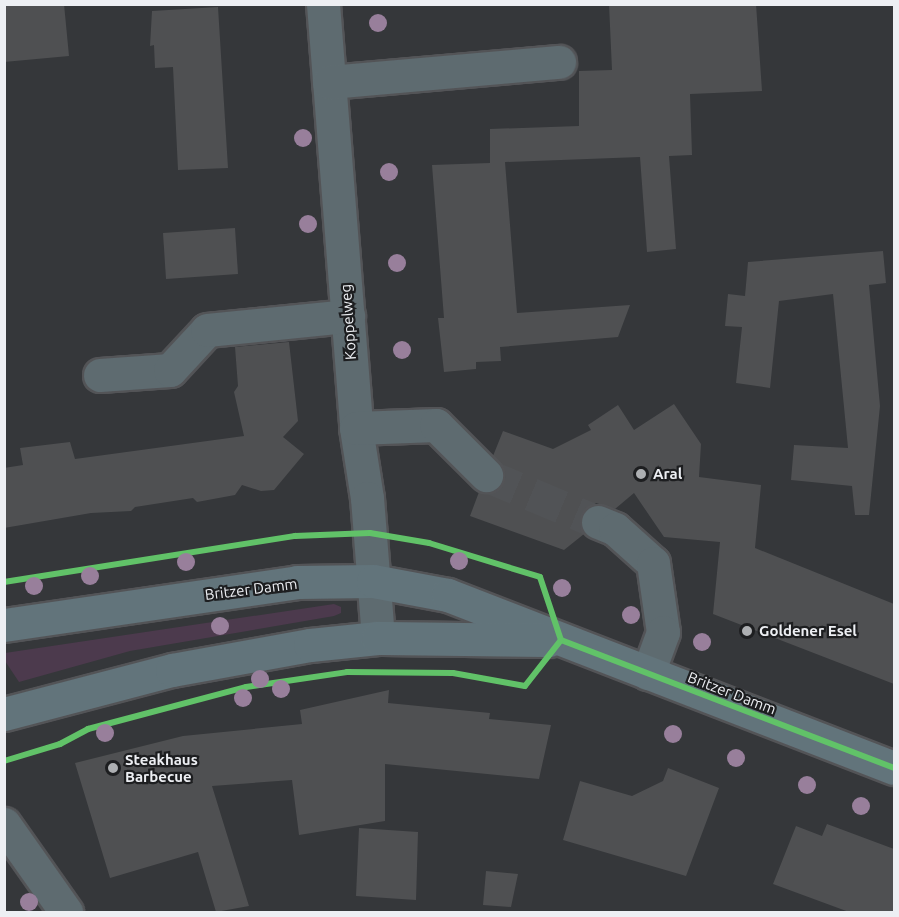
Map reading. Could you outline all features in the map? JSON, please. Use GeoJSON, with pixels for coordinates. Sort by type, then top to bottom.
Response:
{"type":"FeatureCollection","features":[{"type":"Feature","properties":{"kind":"main road","name":"Britzer Damm"},"geometry":{"type":"LineString","coordinates":[[4,625],[297,582],[373,582],[448,595],[894,768]]}},
{"type":"Feature","properties":{"kind":"main road","name":"Britzer Damm"},"geometry":{"type":"LineString","coordinates":[[4,714],[203,663],[378,638],[561,640]]}},
{"type":"Feature","properties":{"kind":"street","name":"Koppelweg"},"geometry":{"type":"LineString","coordinates":[[323,4],[356,428],[378,638]]}},
{"type":"Feature","properties":{"kind":"street"},"geometry":{"type":"LineString","coordinates":[[329,82],[559,62]]}},
{"type":"Feature","properties":{"kind":"street"},"geometry":{"type":"LineString","coordinates":[[100,375],[170,370],[207,330],[348,316]]}},
{"type":"Feature","properties":{"kind":"street"},"geometry":{"type":"LineString","coordinates":[[356,428],[436,425],[486,475]]}},
{"type":"Feature","properties":{"kind":"street"},"geometry":{"type":"LineString","coordinates":[[598,522],[615,529],[653,562],[663,632],[648,673]]}},
{"type":"Feature","properties":{"kind":"street"},"geometry":{"type":"LineString","coordinates":[[4,824],[66,912]]}},
{"type":"Feature","properties":{"kind":"shaded area"},"geometry":{"type":"Polygon","coordinates":[[[334,604],[341,607],[341,613],[334,616],[130,651],[19,682],[5,661],[5,653],[334,604]]]}},
{"type":"Feature","properties":{"kind":"building"},"geometry":{"type":"Polygon","coordinates":[[[4,4],[64,4],[69,56],[4,62],[4,4]]]}},
{"type":"Feature","properties":{"kind":"building"},"geometry":{"type":"Polygon","coordinates":[[[609,4],[756,4],[762,91],[690,94],[692,155],[669,156],[676,249],[647,252],[640,157],[505,162],[517,313],[630,305],[618,337],[500,347],[501,361],[476,362],[476,369],[444,372],[438,318],[444,318],[432,165],[490,163],[490,129],[579,126],[579,71],[612,70],[609,4]]]}},
{"type":"Feature","properties":{"kind":"building"},"geometry":{"type":"Polygon","coordinates":[[[218,7],[228,168],[178,170],[173,67],[155,68],[154,45],[150,46],[152,11],[218,7]]]}},
{"type":"Feature","properties":{"kind":"building"},"geometry":{"type":"Polygon","coordinates":[[[235,228],[238,274],[166,279],[163,233],[235,228]]]}},
{"type":"Feature","properties":{"kind":"building"},"geometry":{"type":"Polygon","coordinates":[[[883,251],[886,283],[869,285],[880,406],[869,515],[855,515],[852,486],[791,480],[794,445],[848,448],[833,294],[779,301],[770,388],[736,383],[742,327],[725,326],[728,294],[745,296],[748,262],[883,251]]]}},
{"type":"Feature","properties":{"kind":"building"},"geometry":{"type":"Polygon","coordinates":[[[289,342],[298,421],[283,437],[304,454],[274,490],[261,491],[242,485],[235,495],[197,502],[193,498],[135,507],[131,511],[91,513],[4,528],[4,468],[23,465],[20,448],[70,442],[75,459],[244,436],[234,392],[238,386],[235,347],[289,342]]]}},
{"type":"Feature","properties":{"kind":"building"},"geometry":{"type":"Polygon","coordinates":[[[674,404],[701,444],[699,477],[761,485],[755,548],[894,604],[894,684],[713,614],[720,542],[664,537],[634,493],[615,509],[596,503],[586,508],[579,524],[584,534],[564,550],[470,516],[479,492],[491,493],[504,480],[504,470],[493,456],[503,431],[553,449],[591,430],[588,425],[618,405],[634,430],[674,404]]]}},
{"type":"Feature","properties":{"kind":"building"},"geometry":{"type":"Polygon","coordinates":[[[389,690],[388,703],[490,713],[489,719],[551,725],[539,779],[385,764],[385,821],[299,835],[292,780],[212,786],[249,906],[216,912],[198,852],[110,878],[75,763],[183,736],[302,724],[300,710],[389,690]]]}},
{"type":"Feature","properties":{"kind":"building"},"geometry":{"type":"Polygon","coordinates":[[[668,768],[719,788],[686,876],[563,840],[580,781],[632,796],[663,781],[668,768]]]}},
{"type":"Feature","properties":{"kind":"building"},"geometry":{"type":"Polygon","coordinates":[[[827,824],[894,849],[894,912],[849,912],[773,884],[796,826],[822,836],[827,824]]]}},
{"type":"Feature","properties":{"kind":"building"},"geometry":{"type":"Polygon","coordinates":[[[359,828],[418,832],[416,900],[356,896],[359,828]]]}},
{"type":"Feature","properties":{"kind":"building"},"geometry":{"type":"Polygon","coordinates":[[[486,871],[518,874],[511,907],[483,905],[486,871]]]}},
{"type":"Feature","properties":{"kind":"tunnel"},"geometry":{"type":"LineString","coordinates":[[486,475],[598,522]]}},
{"type":"Feature","properties":{"kind":"cycle path"},"geometry":{"type":"LineString","coordinates":[[4,582],[295,536],[370,533],[429,543],[540,577],[561,640]]}},
{"type":"Feature","properties":{"kind":"cycle path"},"geometry":{"type":"LineString","coordinates":[[561,640],[894,768]]}},
{"type":"Feature","properties":{"kind":"cycle path"},"geometry":{"type":"LineString","coordinates":[[4,761],[60,744],[88,729],[246,687],[347,672],[453,673],[525,686],[561,640]]}},
{"type":"Feature","properties":{"kind":"place","name":"Aral"},"geometry":{"type":"Point","coordinates":[641,474]}},
{"type":"Feature","properties":{"kind":"place","name":"Goldener Esel"},"geometry":{"type":"Point","coordinates":[747,631]}},
{"type":"Feature","properties":{"kind":"place","name":"Steakhaus Barbecue"},"geometry":{"type":"Point","coordinates":[113,768]}}]}
